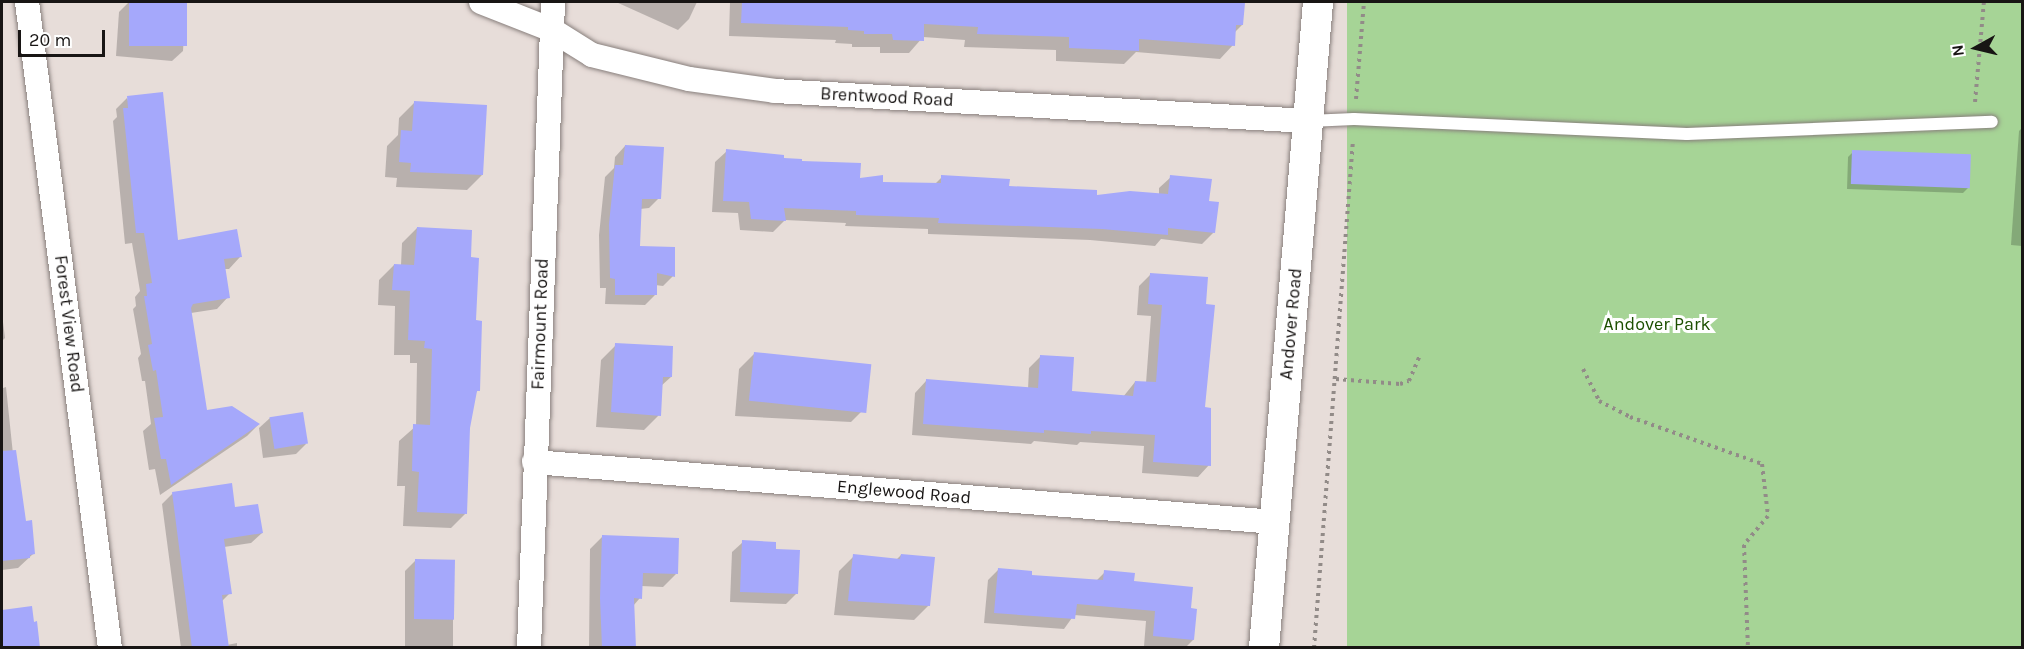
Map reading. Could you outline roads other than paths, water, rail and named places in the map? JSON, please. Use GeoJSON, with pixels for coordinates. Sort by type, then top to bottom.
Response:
{"type":"FeatureCollection","features":[{"type":"Feature","properties":{"kind":"street","name":"Forest View Road"},"geometry":{"type":"LineString","coordinates":[[27,2],[110,648]]}},
{"type":"Feature","properties":{"kind":"street","name":"Brentwood Road"},"geometry":{"type":"LineString","coordinates":[[481,2],[552,30],[592,55],[689,79],[775,91],[1308,121]]}},
{"type":"Feature","properties":{"kind":"street","name":"Fairmount Road"},"geometry":{"type":"LineString","coordinates":[[529,648],[534,462],[553,2]]}},
{"type":"Feature","properties":{"kind":"street","name":"Andover Road"},"geometry":{"type":"LineString","coordinates":[[1264,648],[1318,2]]}},
{"type":"Feature","properties":{"kind":"street","name":"Englewood Road"},"geometry":{"type":"LineString","coordinates":[[534,462],[1275,522]]}},
{"type":"Feature","properties":{"kind":"lane"},"geometry":{"type":"LineString","coordinates":[[1308,121],[1354,119],[1688,134],[1992,122]]}},
{"type":"Feature","properties":{"kind":"park label","name":"Andover Park"},"geometry":{"type":"Point","coordinates":[1657,324]}}]}
